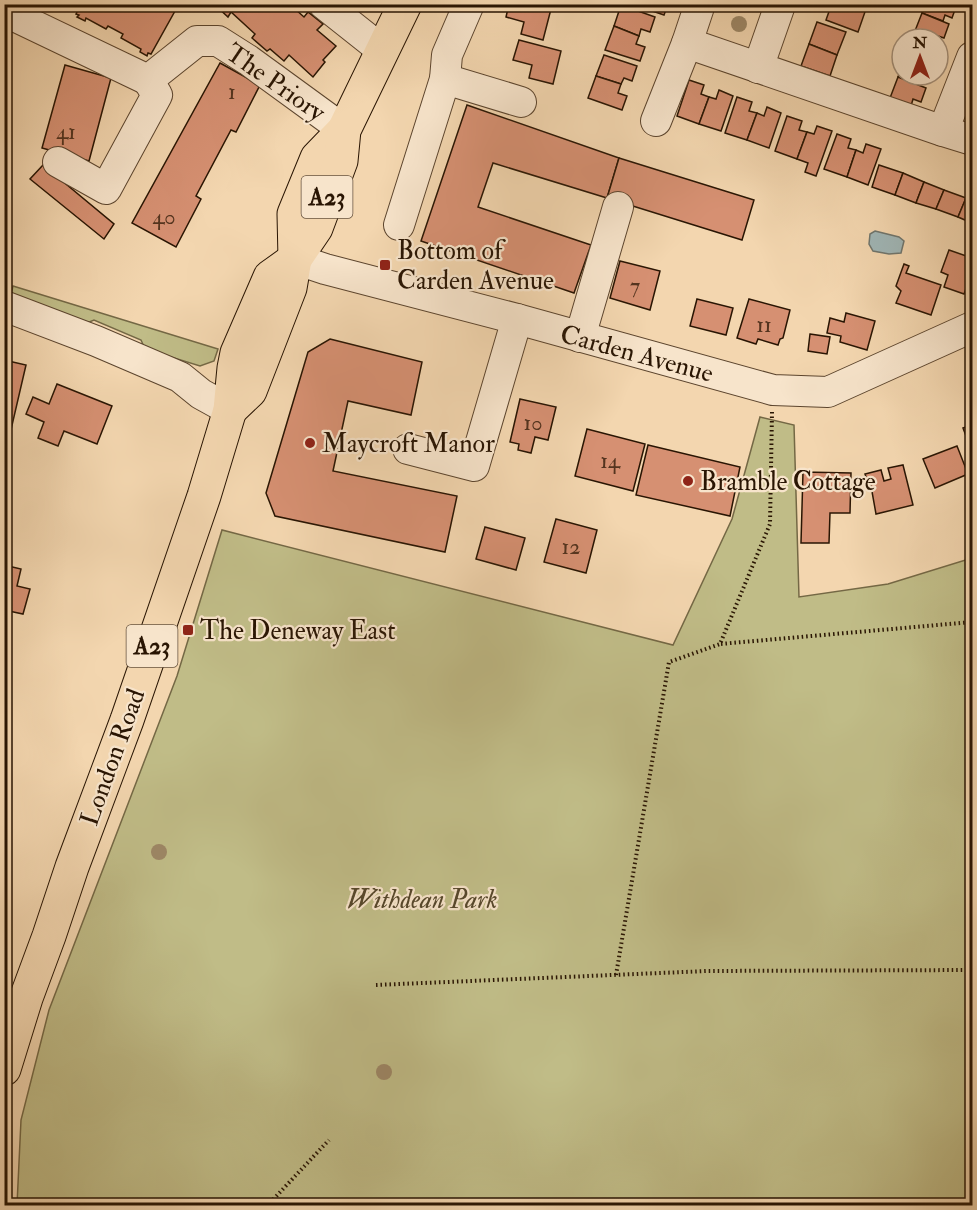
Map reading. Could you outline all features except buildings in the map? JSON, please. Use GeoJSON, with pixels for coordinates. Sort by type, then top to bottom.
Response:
{"type":"FeatureCollection","features":[{"type":"Feature","properties":{"kind":"highway","name":"London Road"},"geometry":{"type":"LineString","coordinates":[[4,1069],[26,998],[204,496],[230,410],[237,353],[270,277],[295,259],[316,228],[341,161],[344,130],[405,4]]}},
{"type":"Feature","properties":{"kind":"highway","name":"London Road"},"geometry":{"type":"LineString","coordinates":[[230,410],[250,391],[290,288],[295,259]]}},
{"type":"Feature","properties":{"kind":"street"},"geometry":{"type":"LineString","coordinates":[[5,4],[8,13],[148,80],[157,95],[106,189],[58,162]]}},
{"type":"Feature","properties":{"kind":"street"},"geometry":{"type":"LineString","coordinates":[[324,4],[382,50]]}},
{"type":"Feature","properties":{"kind":"street"},"geometry":{"type":"LineString","coordinates":[[399,225],[446,67],[469,4]]}},
{"type":"Feature","properties":{"kind":"street"},"geometry":{"type":"LineString","coordinates":[[656,121],[700,4]]}},
{"type":"Feature","properties":{"kind":"street"},"geometry":{"type":"LineString","coordinates":[[758,68],[779,5]]}},
{"type":"Feature","properties":{"kind":"street","name":"The Priory"},"geometry":{"type":"LineString","coordinates":[[148,80],[197,40],[218,41],[344,130]]}},
{"type":"Feature","properties":{"kind":"street"},"geometry":{"type":"LineString","coordinates":[[687,43],[972,140]]}},
{"type":"Feature","properties":{"kind":"street"},"geometry":{"type":"LineString","coordinates":[[943,131],[972,57]]}},
{"type":"Feature","properties":{"kind":"street"},"geometry":{"type":"LineString","coordinates":[[446,67],[521,102]]}},
{"type":"Feature","properties":{"kind":"street"},"geometry":{"type":"LineString","coordinates":[[580,337],[618,207]]}},
{"type":"Feature","properties":{"kind":"street","name":"Carden Avenue"},"geometry":{"type":"LineString","coordinates":[[295,259],[773,390],[828,392],[972,327]]}},
{"type":"Feature","properties":{"kind":"street"},"geometry":{"type":"LineString","coordinates":[[4,306],[96,341],[180,377],[201,394],[230,410]]}},
{"type":"Feature","properties":{"kind":"street"},"geometry":{"type":"LineString","coordinates":[[408,449],[474,466],[518,320]]}},
{"type":"Feature","properties":{"kind":"street"},"geometry":{"type":"LineString","coordinates":[[180,377],[214,377],[234,368]]}},
{"type":"Feature","properties":{"kind":"path"},"geometry":{"type":"LineString","coordinates":[[720,644],[770,524],[773,390]]}},
{"type":"Feature","properties":{"kind":"path"},"geometry":{"type":"LineString","coordinates":[[616,975],[669,662],[720,644],[972,622]]}},
{"type":"Feature","properties":{"kind":"path"},"geometry":{"type":"LineString","coordinates":[[376,985],[707,971],[972,970]]}},
{"type":"Feature","properties":{"kind":"path"},"geometry":{"type":"LineString","coordinates":[[267,1206],[329,1140]]}},
{"type":"Feature","properties":{"kind":"green space"},"geometry":{"type":"Polygon","coordinates":[[[13,286],[218,349],[214,361],[200,366],[145,349],[141,340],[94,320],[87,323],[11,294],[13,286]]]}},
{"type":"Feature","properties":{"kind":"green space","name":"Withdean Park"},"geometry":{"type":"Polygon","coordinates":[[[760,417],[794,425],[799,597],[888,584],[972,558],[972,1205],[17,1205],[21,1120],[49,1010],[177,676],[222,530],[673,645],[732,519],[760,417]]]}},
{"type":"Feature","properties":{"kind":"shaded area"},"geometry":{"type":"Polygon","coordinates":[[[875,231],[899,237],[904,241],[901,253],[889,254],[873,251],[869,244],[870,234],[875,231]]]}},
{"type":"Feature","properties":{"kind":"place","name":"Bottom of Carden Avenue"},"geometry":{"type":"Point","coordinates":[385,265]}},
{"type":"Feature","properties":{"kind":"place","name":"Maycroft Manor"},"geometry":{"type":"Point","coordinates":[310,443]}},
{"type":"Feature","properties":{"kind":"place","name":"Bramble Cottage"},"geometry":{"type":"Point","coordinates":[688,481]}},
{"type":"Feature","properties":{"kind":"place","name":"The Deneway East"},"geometry":{"type":"Point","coordinates":[188,630]}}]}
